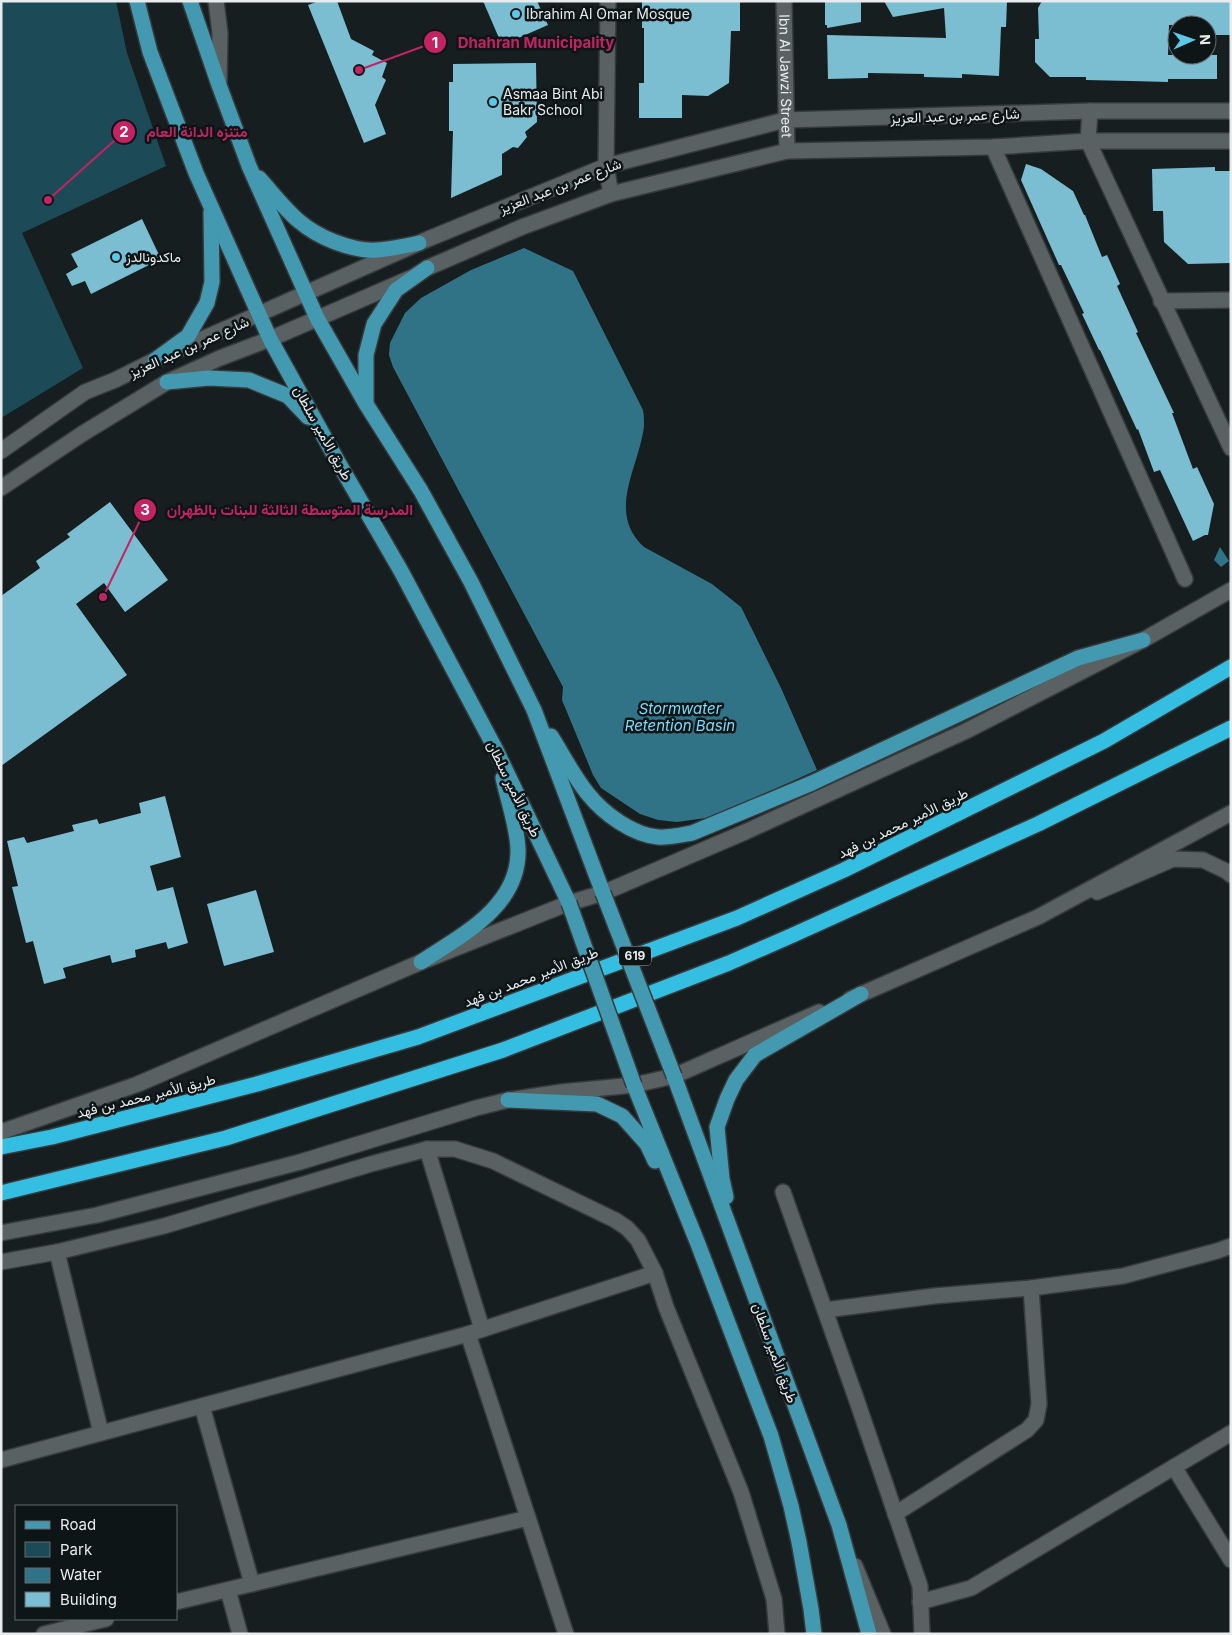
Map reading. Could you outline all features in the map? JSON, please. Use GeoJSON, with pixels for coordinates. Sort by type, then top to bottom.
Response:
{"type":"FeatureCollection","features":[{"type":"Feature","properties":{"kind":"highway","name":"طريق الأمير محمد بن فهد"},"geometry":{"type":"LineString","coordinates":[[1,1146],[52,1137],[248,1087],[418,1037],[737,918],[844,870],[1104,741],[1231,667]]}},
{"type":"Feature","properties":{"kind":"highway"},"geometry":{"type":"LineString","coordinates":[[1,1192],[226,1138],[512,1046],[729,963],[793,935],[1038,824],[1231,728]]}},
{"type":"Feature","properties":{"kind":"main road","name":"طريق الأمير سلطان"},"geometry":{"type":"LineString","coordinates":[[137,1],[150,52],[196,173],[270,339],[401,571],[496,750],[569,903],[634,1085]]}},
{"type":"Feature","properties":{"kind":"main road"},"geometry":{"type":"LineString","coordinates":[[190,1],[218,84],[249,166],[317,318],[366,404],[426,500],[471,582],[534,710],[603,893]]}},
{"type":"Feature","properties":{"kind":"main road"},"geometry":{"type":"LineString","coordinates":[[249,166],[289,213],[303,226],[318,235],[344,246],[360,249],[376,250],[419,244]]}},
{"type":"Feature","properties":{"kind":"main road"},"geometry":{"type":"LineString","coordinates":[[155,360],[188,336],[207,303],[212,282],[211,206]]}},
{"type":"Feature","properties":{"kind":"main road"},"geometry":{"type":"LineString","coordinates":[[366,404],[366,355],[374,324],[396,290],[427,268]]}},
{"type":"Feature","properties":{"kind":"main road"},"geometry":{"type":"LineString","coordinates":[[167,382],[209,378],[249,380],[288,396],[324,433]]}},
{"type":"Feature","properties":{"kind":"main road"},"geometry":{"type":"LineString","coordinates":[[534,710],[588,795],[618,822],[638,832],[658,837],[675,837],[692,833],[812,783],[1078,658],[1143,640]]}},
{"type":"Feature","properties":{"kind":"main road"},"geometry":{"type":"LineString","coordinates":[[421,962],[474,926],[493,910],[509,888],[515,872],[518,848],[496,750]]}},
{"type":"Feature","properties":{"kind":"main road","name":"طريق الأمير سلطان"},"geometry":{"type":"LineString","coordinates":[[603,893],[674,1076],[839,1525],[869,1634]]}},
{"type":"Feature","properties":{"kind":"main road"},"geometry":{"type":"LineString","coordinates":[[740,1259],[722,1179],[717,1127],[736,1080],[755,1055],[862,994]]}},
{"type":"Feature","properties":{"kind":"main road"},"geometry":{"type":"LineString","coordinates":[[634,1085],[698,1244],[771,1436],[795,1524],[811,1609],[812,1634]]}},
{"type":"Feature","properties":{"kind":"main road"},"geometry":{"type":"LineString","coordinates":[[508,1100],[597,1104],[622,1116],[647,1144],[698,1244]]}},
{"type":"Feature","properties":{"kind":"street"},"geometry":{"type":"LineString","coordinates":[[216,1],[220,33],[218,84]]}},
{"type":"Feature","properties":{"kind":"street"},"geometry":{"type":"LineString","coordinates":[[608,1],[606,166],[611,194]]}},
{"type":"Feature","properties":{"kind":"street","name":"Ibn Al Jawzi Street"},"geometry":{"type":"LineString","coordinates":[[784,1],[787,151]]}},
{"type":"Feature","properties":{"kind":"street","name":"شارع عمر بن عبد العزيز"},"geometry":{"type":"LineString","coordinates":[[1,451],[85,392],[419,244],[606,166],[785,120],[1090,112],[1231,111]]}},
{"type":"Feature","properties":{"kind":"street"},"geometry":{"type":"LineString","coordinates":[[1090,112],[1088,141],[1231,448]]}},
{"type":"Feature","properties":{"kind":"street"},"geometry":{"type":"LineString","coordinates":[[1,488],[82,434],[167,382],[414,277],[427,268],[522,227],[611,194],[787,151],[993,146],[1088,141],[1231,141]]}},
{"type":"Feature","properties":{"kind":"street"},"geometry":{"type":"LineString","coordinates":[[993,146],[1186,579]]}},
{"type":"Feature","properties":{"kind":"street"},"geometry":{"type":"LineString","coordinates":[[1162,301],[1231,300]]}},
{"type":"Feature","properties":{"kind":"street"},"geometry":{"type":"LineString","coordinates":[[1,1132],[138,1084],[421,962],[569,903],[603,893],[745,832],[957,735],[1143,640],[1231,590]]}},
{"type":"Feature","properties":{"kind":"street"},"geometry":{"type":"LineString","coordinates":[[1038,917],[1231,813]]}},
{"type":"Feature","properties":{"kind":"street"},"geometry":{"type":"LineString","coordinates":[[1,1233],[97,1215],[300,1162],[508,1100],[561,1092],[634,1085],[674,1076],[1173,859],[1203,860],[1231,875]]}},
{"type":"Feature","properties":{"kind":"street"},"geometry":{"type":"LineString","coordinates":[[427,1149],[475,1332],[528,1518],[566,1634]]}},
{"type":"Feature","properties":{"kind":"street"},"geometry":{"type":"LineString","coordinates":[[1,1262],[57,1252],[164,1226],[427,1149],[455,1149],[493,1161],[616,1220],[638,1240],[655,1273],[666,1307],[741,1492],[774,1599],[776,1634]]}},
{"type":"Feature","properties":{"kind":"street"},"geometry":{"type":"LineString","coordinates":[[783,1192],[920,1586],[922,1634]]}},
{"type":"Feature","properties":{"kind":"street"},"geometry":{"type":"LineString","coordinates":[[825,1310],[934,1296],[1032,1288],[1123,1276],[1231,1246]]}},
{"type":"Feature","properties":{"kind":"street"},"geometry":{"type":"LineString","coordinates":[[57,1252],[101,1433]]}},
{"type":"Feature","properties":{"kind":"street"},"geometry":{"type":"LineString","coordinates":[[1,1460],[475,1332],[655,1273]]}},
{"type":"Feature","properties":{"kind":"street"},"geometry":{"type":"LineString","coordinates":[[895,1514],[1028,1430],[1036,1420],[1039,1404],[1032,1288]]}},
{"type":"Feature","properties":{"kind":"street"},"geometry":{"type":"LineString","coordinates":[[202,1406],[252,1584]]}},
{"type":"Feature","properties":{"kind":"street"},"geometry":{"type":"LineString","coordinates":[[920,1602],[971,1588],[1231,1433]]}},
{"type":"Feature","properties":{"kind":"street"},"geometry":{"type":"LineString","coordinates":[[1174,1467],[1231,1560]]}},
{"type":"Feature","properties":{"kind":"street"},"geometry":{"type":"LineString","coordinates":[[178,1602],[528,1518]]}},
{"type":"Feature","properties":{"kind":"street"},"geometry":{"type":"LineString","coordinates":[[839,1525],[883,1634]]}},
{"type":"Feature","properties":{"kind":"street"},"geometry":{"type":"LineString","coordinates":[[228,1590],[240,1634]]}},
{"type":"Feature","properties":{"kind":"street"},"geometry":{"type":"LineString","coordinates":[[44,1634],[102,1620]]}},
{"type":"Feature","properties":{"kind":"green space"},"geometry":{"type":"Polygon","coordinates":[[[1,1],[116,1],[127,53],[166,166],[22,233],[83,368],[1,418],[1,1]]]}},
{"type":"Feature","properties":{"kind":"water","name":"Stormwater Retention Basin"},"geometry":{"type":"Polygon","coordinates":[[[524,248],[573,271],[643,410],[644,426],[626,504],[627,519],[633,533],[644,547],[712,584],[741,607],[781,688],[817,770],[713,817],[677,822],[658,820],[640,814],[601,788],[593,775],[562,700],[563,687],[393,367],[389,355],[390,343],[405,313],[421,298],[471,270],[524,248]]]}},
{"type":"Feature","properties":{"kind":"water"},"geometry":{"type":"Polygon","coordinates":[[[1220,547],[1229,561],[1221,567],[1214,560],[1220,547]]]}},
{"type":"Feature","properties":{"kind":"building"},"geometry":{"type":"Polygon","coordinates":[[[319,1],[337,1],[351,39],[374,51],[372,55],[387,63],[382,77],[386,80],[375,105],[386,134],[364,143],[308,5],[319,1]]]}},
{"type":"Feature","properties":{"kind":"building","name":"Ibrahim Al Omar Mosque"},"geometry":{"type":"Polygon","coordinates":[[[483,1],[537,1],[548,25],[502,45],[483,1]]]}},
{"type":"Feature","properties":{"kind":"building"},"geometry":{"type":"Polygon","coordinates":[[[642,1],[740,1],[740,31],[731,31],[729,83],[708,96],[682,95],[682,118],[639,118],[639,83],[644,83],[642,1]]]}},
{"type":"Feature","properties":{"kind":"building"},"geometry":{"type":"Polygon","coordinates":[[[825,1],[861,1],[861,22],[827,28],[827,25],[825,25],[825,1]]]}},
{"type":"Feature","properties":{"kind":"building"},"geometry":{"type":"Polygon","coordinates":[[[884,1],[1007,1],[1006,27],[1001,27],[999,76],[962,74],[962,78],[924,77],[924,74],[868,73],[868,78],[828,79],[827,35],[946,38],[944,8],[893,17],[884,1]]]}},
{"type":"Feature","properties":{"kind":"building"},"geometry":{"type":"Polygon","coordinates":[[[1042,1],[1231,1],[1231,35],[1217,35],[1217,15],[1167,15],[1167,65],[1217,65],[1217,79],[1168,79],[1168,82],[1086,80],[1086,77],[1050,77],[1035,62],[1035,39],[1039,39],[1038,8],[1042,1]]]}},
{"type":"Feature","properties":{"kind":"building","name":"Asmaa Bint Abi Bakr School"},"geometry":{"type":"Polygon","coordinates":[[[536,63],[537,122],[525,132],[527,137],[518,148],[513,147],[502,154],[502,175],[451,198],[453,131],[449,131],[449,82],[453,82],[453,64],[536,63]]]}},
{"type":"Feature","properties":{"kind":"building"},"geometry":{"type":"Polygon","coordinates":[[[1026,164],[1041,169],[1073,191],[1102,257],[1107,255],[1120,284],[1117,286],[1138,332],[1136,333],[1174,413],[1172,413],[1193,469],[1197,467],[1214,504],[1208,535],[1193,541],[1160,470],[1154,472],[1138,429],[1082,314],[1084,313],[1061,265],[1059,265],[1021,180],[1026,164]]]}},
{"type":"Feature","properties":{"kind":"building"},"geometry":{"type":"Polygon","coordinates":[[[1215,167],[1215,171],[1231,171],[1231,263],[1188,264],[1164,242],[1163,211],[1153,211],[1152,169],[1215,167]]]}},
{"type":"Feature","properties":{"kind":"building","name":"ماكدونالدز"},"geometry":{"type":"Polygon","coordinates":[[[142,219],[161,259],[91,294],[85,281],[72,286],[66,274],[78,267],[71,254],[142,219]]]}},
{"type":"Feature","properties":{"kind":"building"},"geometry":{"type":"Polygon","coordinates":[[[110,502],[168,580],[125,612],[104,583],[76,604],[127,675],[1,766],[1,596],[40,568],[36,561],[70,537],[67,534],[110,502]]]}},
{"type":"Feature","properties":{"kind":"building"},"geometry":{"type":"Polygon","coordinates":[[[165,796],[181,857],[150,866],[157,891],[173,887],[188,943],[168,949],[166,942],[135,950],[136,957],[112,963],[110,955],[63,968],[66,978],[44,984],[33,941],[26,943],[12,887],[18,886],[7,841],[24,837],[27,843],[74,831],[72,825],[97,819],[99,824],[141,813],[139,803],[165,796]]]}},
{"type":"Feature","properties":{"kind":"building"},"geometry":{"type":"Polygon","coordinates":[[[256,890],[274,952],[224,966],[207,904],[256,890]]]}},
{"type":"Feature","properties":{"kind":"place","name":"Ibrahim Al Omar Mosque"},"geometry":{"type":"Point","coordinates":[516,14]}},
{"type":"Feature","properties":{"kind":"place","name":"Dhahran Municipality"},"geometry":{"type":"Point","coordinates":[359,70]}},
{"type":"Feature","properties":{"kind":"place","name":"Asmaa Bint Abi Bakr School"},"geometry":{"type":"Point","coordinates":[493,102]}},
{"type":"Feature","properties":{"kind":"place","name":"متنزه الدانة العام"},"geometry":{"type":"Point","coordinates":[48,200]}},
{"type":"Feature","properties":{"kind":"place","name":"ماكدونالدز"},"geometry":{"type":"Point","coordinates":[116,257]}},
{"type":"Feature","properties":{"kind":"place","name":"المدرسة المتوسطة الثالثة للبنات بالظهران"},"geometry":{"type":"Point","coordinates":[103,597]}}]}
